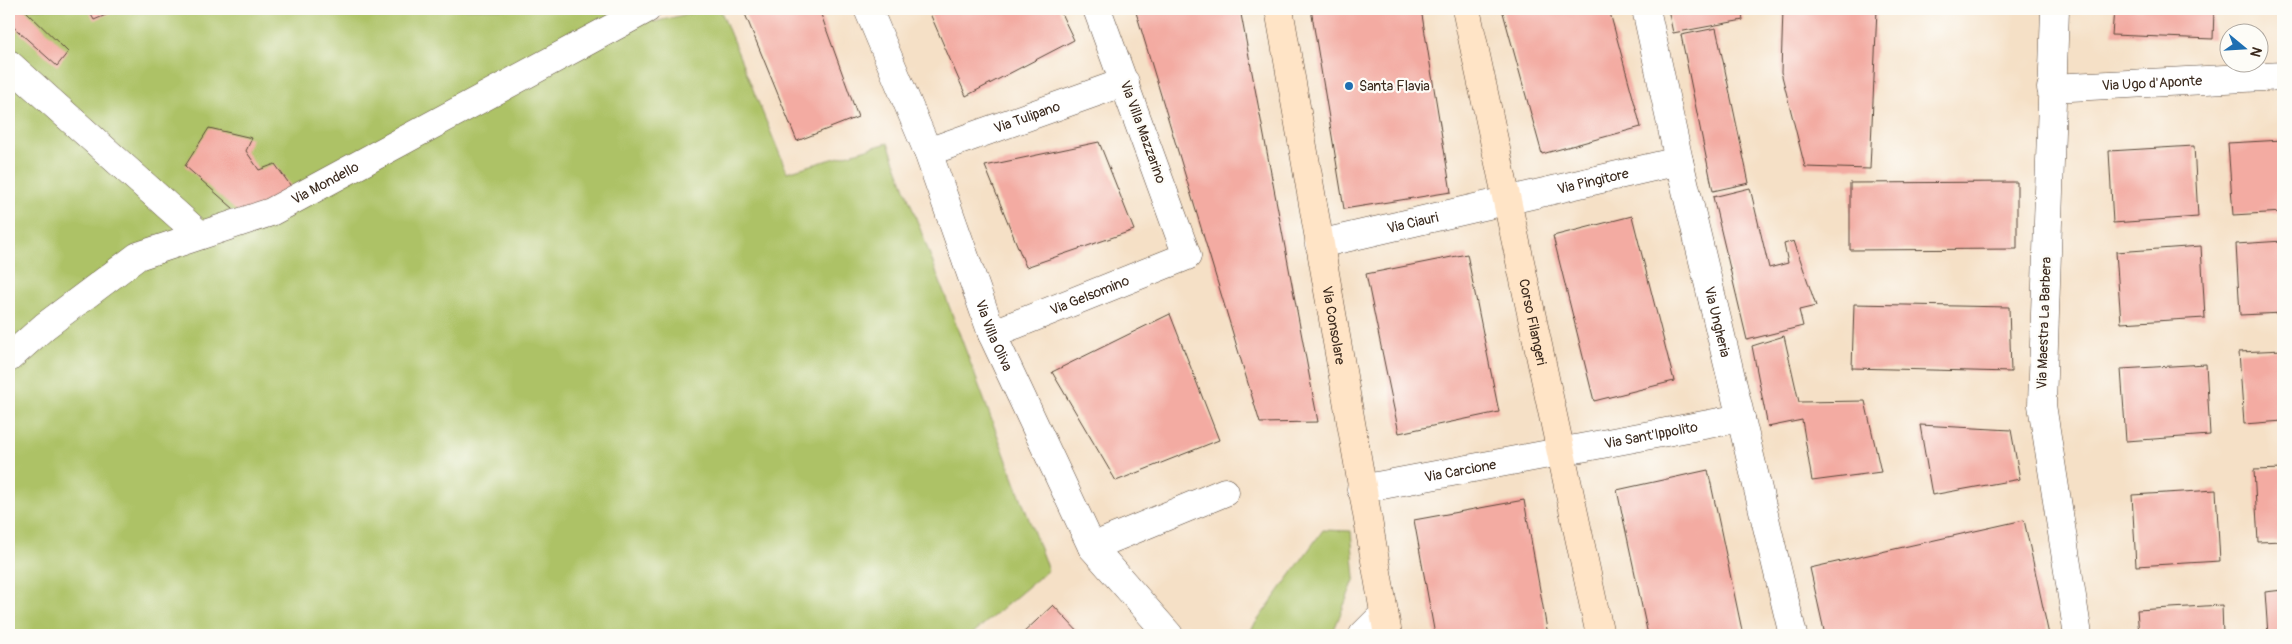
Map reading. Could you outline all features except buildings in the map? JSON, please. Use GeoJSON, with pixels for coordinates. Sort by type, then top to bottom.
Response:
{"type":"FeatureCollection","features":[{"type":"Feature","properties":{"kind":"street","name":"Via Mondello"},"geometry":{"type":"LineString","coordinates":[[9,358],[45,326],[138,256],[271,212],[647,9]]}},
{"type":"Feature","properties":{"kind":"street","name":"Via Villa Oliva"},"geometry":{"type":"LineString","coordinates":[[868,9],[928,152],[992,334],[1092,547],[1169,635]]}},
{"type":"Feature","properties":{"kind":"street","name":"Via Villa Mazzarino"},"geometry":{"type":"LineString","coordinates":[[1097,9],[1188,256]]}},
{"type":"Feature","properties":{"kind":"street","name":"Via Consolare"},"geometry":{"type":"LineString","coordinates":[[1279,9],[1386,624],[1363,635]]}},
{"type":"Feature","properties":{"kind":"street","name":"Corso Filangeri"},"geometry":{"type":"LineString","coordinates":[[1466,9],[1600,635]]}},
{"type":"Feature","properties":{"kind":"street","name":"Via Ungheria"},"geometry":{"type":"LineString","coordinates":[[1646,9],[1679,161],[1793,635]]}},
{"type":"Feature","properties":{"kind":"street","name":"Via Maestra La Barbera"},"geometry":{"type":"LineString","coordinates":[[2054,9],[2042,405],[2078,635]]}},
{"type":"Feature","properties":{"kind":"street"},"geometry":{"type":"LineString","coordinates":[[9,64],[200,235]]}},
{"type":"Feature","properties":{"kind":"street","name":"Via Ugo d'Aponte"},"geometry":{"type":"LineString","coordinates":[[2051,88],[2283,76]]}},
{"type":"Feature","properties":{"kind":"street","name":"Via Tulipano"},"geometry":{"type":"LineString","coordinates":[[928,152],[1125,82]]}},
{"type":"Feature","properties":{"kind":"street","name":"Via Pingitore"},"geometry":{"type":"LineString","coordinates":[[1507,202],[1679,161]]}},
{"type":"Feature","properties":{"kind":"street","name":"Via Ciauri"},"geometry":{"type":"LineString","coordinates":[[1319,244],[1507,202]]}},
{"type":"Feature","properties":{"kind":"street","name":"Via Gelsomino"},"geometry":{"type":"LineString","coordinates":[[992,334],[1188,256]]}},
{"type":"Feature","properties":{"kind":"street","name":"Via Sant'Ippolito"},"geometry":{"type":"LineString","coordinates":[[1560,451],[1741,418]]}},
{"type":"Feature","properties":{"kind":"street","name":"Via Carcione"},"geometry":{"type":"LineString","coordinates":[[1361,489],[1560,451]]}},
{"type":"Feature","properties":{"kind":"street"},"geometry":{"type":"LineString","coordinates":[[1092,547],[1225,492]]}},
{"type":"Feature","properties":{"kind":"green space"},"geometry":{"type":"Polygon","coordinates":[[[9,9],[649,9],[654,22],[708,9],[720,9],[787,172],[888,143],[1048,570],[971,635],[9,635],[9,9]]]}},
{"type":"Feature","properties":{"kind":"green space"},"geometry":{"type":"Polygon","coordinates":[[[1323,530],[1351,531],[1355,578],[1332,635],[1247,635],[1323,530]]]}},
{"type":"Feature","properties":{"kind":"place","name":"Santa Flavia"},"geometry":{"type":"Point","coordinates":[1349,86]}}]}
